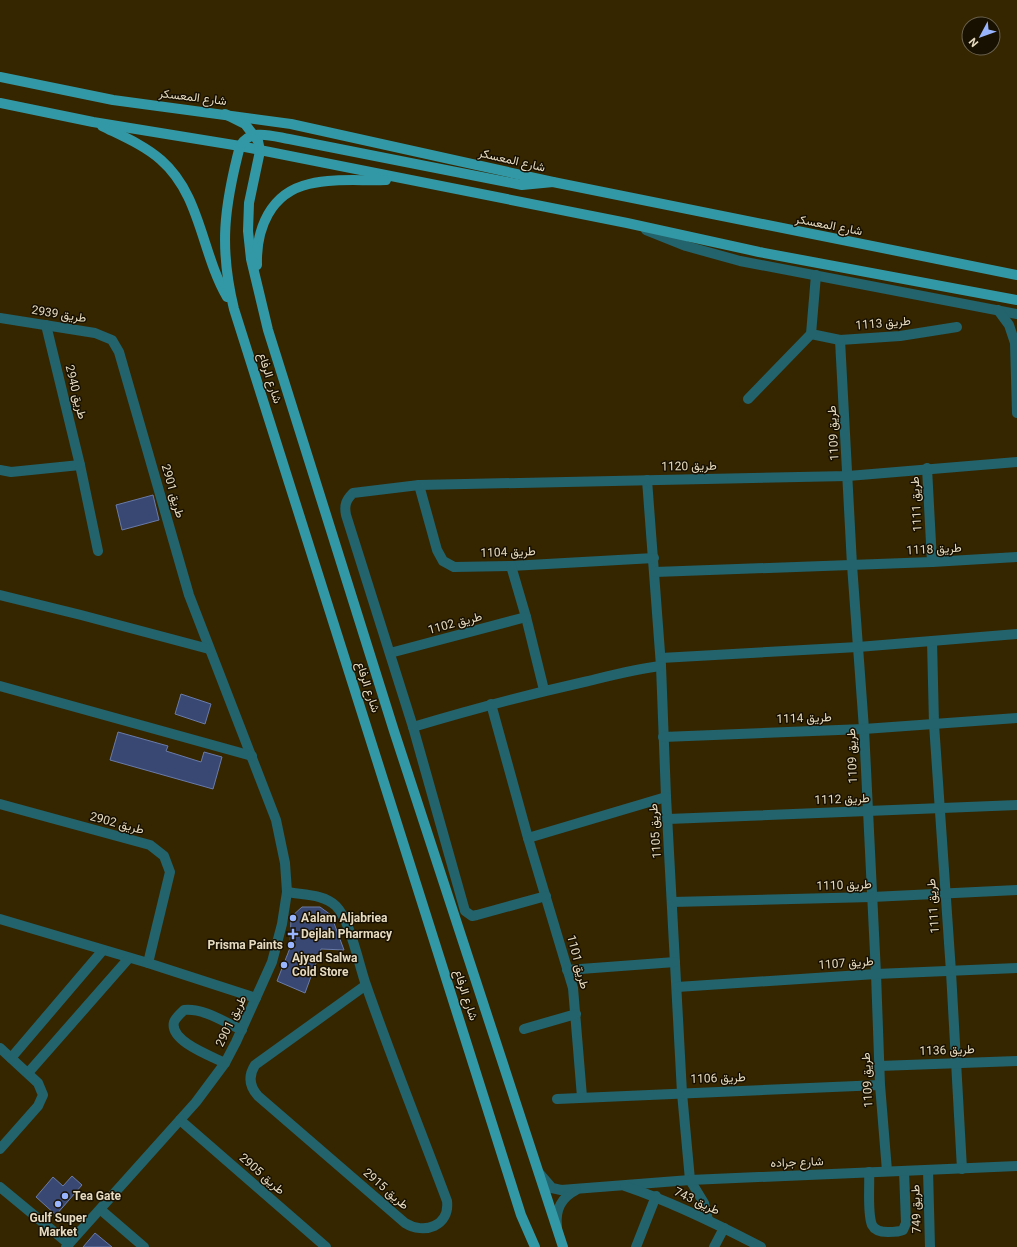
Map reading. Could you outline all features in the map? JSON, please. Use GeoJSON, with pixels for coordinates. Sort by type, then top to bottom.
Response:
{"type":"FeatureCollection","features":[{"type":"Feature","properties":{"kind":"main road","name":"شارع المعسكر"},"geometry":{"type":"LineString","coordinates":[[0,77],[113,100],[226,114],[291,124],[553,182],[1017,275]]}},
{"type":"Feature","properties":{"kind":"main road"},"geometry":{"type":"LineString","coordinates":[[0,103],[93,122],[240,146],[627,223],[759,252],[1017,300]]}},
{"type":"Feature","properties":{"kind":"main road"},"geometry":{"type":"LineString","coordinates":[[226,114],[245,124],[254,134],[260,151]]}},
{"type":"Feature","properties":{"kind":"main road"},"geometry":{"type":"LineString","coordinates":[[93,122],[150,152],[169,167],[177,177],[190,197],[210,258],[234,309]]}},
{"type":"Feature","properties":{"kind":"main road"},"geometry":{"type":"LineString","coordinates":[[240,146],[244,140],[254,134],[289,139],[522,185],[553,182]]}},
{"type":"Feature","properties":{"kind":"main road","name":"شارع الرفاع"},"geometry":{"type":"LineString","coordinates":[[240,146],[228,193],[224,239],[225,263],[234,309],[521,1215],[535,1247]]}},
{"type":"Feature","properties":{"kind":"main road","name":"شارع الرفاع"},"geometry":{"type":"LineString","coordinates":[[260,151],[249,203],[248,231],[251,259],[268,330],[394,731],[563,1247]]}},
{"type":"Feature","properties":{"kind":"main road"},"geometry":{"type":"LineString","coordinates":[[258,287],[257,259],[259,234],[266,216],[284,196],[300,186],[318,182],[404,179]]}},
{"type":"Feature","properties":{"kind":"main road"},"geometry":{"type":"LineString","coordinates":[[521,1215],[529,1247]]}},
{"type":"Feature","properties":{"kind":"street"},"geometry":{"type":"LineString","coordinates":[[627,223],[713,254],[740,261],[1017,314]]}},
{"type":"Feature","properties":{"kind":"street"},"geometry":{"type":"LineString","coordinates":[[748,399],[811,334],[816,275]]}},
{"type":"Feature","properties":{"kind":"street"},"geometry":{"type":"LineString","coordinates":[[998,310],[1009,325],[1014,344],[1017,413]]}},
{"type":"Feature","properties":{"kind":"street","name":"طريق 2939"},"geometry":{"type":"LineString","coordinates":[[0,318],[96,333],[112,340]]}},
{"type":"Feature","properties":{"kind":"street","name":"طريق 2940"},"geometry":{"type":"LineString","coordinates":[[46,326],[80,465],[98,551]]}},
{"type":"Feature","properties":{"kind":"street","name":"طريق 1113"},"geometry":{"type":"LineString","coordinates":[[811,334],[840,340],[900,336],[957,327]]}},
{"type":"Feature","properties":{"kind":"street","name":"طريق 2901"},"geometry":{"type":"LineString","coordinates":[[67,1246],[101,1210],[180,1120],[204,1092],[224,1063],[242,1030],[267,974],[278,943],[287,892],[282,841],[276,820],[189,595],[119,352],[112,340]]}},
{"type":"Feature","properties":{"kind":"street","name":"طريق 1109"},"geometry":{"type":"LineString","coordinates":[[840,340],[852,565],[864,729],[880,1085],[887,1171]]}},
{"type":"Feature","properties":{"kind":"street","name":"طريق 1120"},"geometry":{"type":"LineString","coordinates":[[390,653],[344,507],[347,499],[353,493],[419,485],[848,476],[927,468],[1017,462]]}},
{"type":"Feature","properties":{"kind":"street"},"geometry":{"type":"LineString","coordinates":[[0,470],[11,472],[30,471],[80,465]]}},
{"type":"Feature","properties":{"kind":"street","name":"طريق 1111"},"geometry":{"type":"LineString","coordinates":[[927,468],[932,562]]}},
{"type":"Feature","properties":{"kind":"street","name":"طريق 1105"},"geometry":{"type":"LineString","coordinates":[[647,480],[661,662],[663,738],[682,1093],[690,1180]]}},
{"type":"Feature","properties":{"kind":"street","name":"طريق 1104"},"geometry":{"type":"LineString","coordinates":[[419,485],[437,550],[443,561],[454,566],[511,566],[654,558]]}},
{"type":"Feature","properties":{"kind":"street","name":"طريق 1118"},"geometry":{"type":"LineString","coordinates":[[655,572],[932,562],[1017,557]]}},
{"type":"Feature","properties":{"kind":"street"},"geometry":{"type":"LineString","coordinates":[[511,566],[526,617],[544,690]]}},
{"type":"Feature","properties":{"kind":"street"},"geometry":{"type":"LineString","coordinates":[[0,595],[209,649]]}},
{"type":"Feature","properties":{"kind":"street","name":"طريق 1102"},"geometry":{"type":"LineString","coordinates":[[390,653],[526,617]]}},
{"type":"Feature","properties":{"kind":"street"},"geometry":{"type":"LineString","coordinates":[[413,727],[544,690],[642,668],[661,662],[1017,634]]}},
{"type":"Feature","properties":{"kind":"street","name":"طريق 1111"},"geometry":{"type":"LineString","coordinates":[[932,641],[934,724],[951,972],[962,1169]]}},
{"type":"Feature","properties":{"kind":"street"},"geometry":{"type":"LineString","coordinates":[[390,653],[413,727],[465,911],[472,916],[546,896]]}},
{"type":"Feature","properties":{"kind":"street"},"geometry":{"type":"LineString","coordinates":[[0,686],[252,756]]}},
{"type":"Feature","properties":{"kind":"street","name":"طريق 1101"},"geometry":{"type":"LineString","coordinates":[[491,704],[528,838],[573,988],[582,1097]]}},
{"type":"Feature","properties":{"kind":"street","name":"طريق 1114"},"geometry":{"type":"LineString","coordinates":[[663,738],[864,729],[1017,718]]}},
{"type":"Feature","properties":{"kind":"street"},"geometry":{"type":"LineString","coordinates":[[528,838],[666,797]]}},
{"type":"Feature","properties":{"kind":"street","name":"طريق 2902"},"geometry":{"type":"LineString","coordinates":[[0,804],[150,845],[164,856],[170,872],[148,964]]}},
{"type":"Feature","properties":{"kind":"street","name":"طريق 1112"},"geometry":{"type":"LineString","coordinates":[[668,819],[1017,805]]}},
{"type":"Feature","properties":{"kind":"street","name":"طريق 1110"},"geometry":{"type":"LineString","coordinates":[[672,902],[872,897],[945,892],[1017,890]]}},
{"type":"Feature","properties":{"kind":"street","name":"طريق 2915"},"geometry":{"type":"LineString","coordinates":[[287,892],[324,898],[336,906],[346,922],[366,985],[447,1201],[447,1210],[443,1220],[434,1227],[427,1229],[415,1228],[405,1223],[258,1096],[251,1086],[250,1075],[255,1065],[366,985]]}},
{"type":"Feature","properties":{"kind":"street"},"geometry":{"type":"LineString","coordinates":[[0,919],[256,998]]}},
{"type":"Feature","properties":{"kind":"street"},"geometry":{"type":"LineString","coordinates":[[11,1058],[103,950]]}},
{"type":"Feature","properties":{"kind":"street"},"geometry":{"type":"LineString","coordinates":[[28,1073],[129,958]]}},
{"type":"Feature","properties":{"kind":"street"},"geometry":{"type":"LineString","coordinates":[[567,970],[676,962]]}},
{"type":"Feature","properties":{"kind":"street","name":"طريق 1107"},"geometry":{"type":"LineString","coordinates":[[677,987],[876,974],[1017,968]]}},
{"type":"Feature","properties":{"kind":"street"},"geometry":{"type":"LineString","coordinates":[[224,1063],[194,1048],[179,1038],[174,1031],[174,1022],[184,1010],[191,1009],[203,1012],[242,1030]]}},
{"type":"Feature","properties":{"kind":"street"},"geometry":{"type":"LineString","coordinates":[[524,1029],[576,1014]]}},
{"type":"Feature","properties":{"kind":"street"},"geometry":{"type":"LineString","coordinates":[[0,1048],[38,1083],[43,1095],[38,1106],[0,1149]]}},
{"type":"Feature","properties":{"kind":"street","name":"طريق 1136"},"geometry":{"type":"LineString","coordinates":[[879,1066],[956,1062],[1017,1061]]}},
{"type":"Feature","properties":{"kind":"street","name":"طريق 1106"},"geometry":{"type":"LineString","coordinates":[[557,1099],[880,1085]]}},
{"type":"Feature","properties":{"kind":"street","name":"طريق 2905"},"geometry":{"type":"LineString","coordinates":[[180,1120],[326,1247]]}},
{"type":"Feature","properties":{"kind":"street","name":"شارع جراده"},"geometry":{"type":"LineString","coordinates":[[536,1167],[547,1184],[552,1188],[561,1190],[620,1184],[690,1180],[1017,1166]]}},
{"type":"Feature","properties":{"kind":"street","name":"طريق 749"},"geometry":{"type":"LineString","coordinates":[[928,1170],[930,1247]]}},
{"type":"Feature","properties":{"kind":"street"},"geometry":{"type":"LineString","coordinates":[[869,1172],[870,1218],[872,1226],[884,1232],[901,1232],[906,1223],[904,1171]]}},
{"type":"Feature","properties":{"kind":"street"},"geometry":{"type":"LineString","coordinates":[[690,1180],[704,1203],[708,1220]]}},
{"type":"Feature","properties":{"kind":"street","name":"طريق 743"},"geometry":{"type":"LineString","coordinates":[[620,1184],[656,1196],[761,1247]]}},
{"type":"Feature","properties":{"kind":"street"},"geometry":{"type":"LineString","coordinates":[[0,1187],[67,1246]]}},
{"type":"Feature","properties":{"kind":"street"},"geometry":{"type":"LineString","coordinates":[[558,1232],[556,1219],[558,1208],[569,1194],[578,1189]]}},
{"type":"Feature","properties":{"kind":"street"},"geometry":{"type":"LineString","coordinates":[[636,1247],[656,1196]]}},
{"type":"Feature","properties":{"kind":"street"},"geometry":{"type":"LineString","coordinates":[[101,1210],[144,1247]]}},
{"type":"Feature","properties":{"kind":"street"},"geometry":{"type":"LineString","coordinates":[[714,1247],[724,1228]]}},
{"type":"Feature","properties":{"kind":"building"},"geometry":{"type":"Polygon","coordinates":[[[153,495],[159,520],[122,530],[116,505],[153,495]]]}},
{"type":"Feature","properties":{"kind":"building"},"geometry":{"type":"Polygon","coordinates":[[[181,694],[211,704],[205,724],[175,714],[181,694]]]}},
{"type":"Feature","properties":{"kind":"building"},"geometry":{"type":"Polygon","coordinates":[[[118,732],[168,746],[166,751],[201,762],[204,752],[222,757],[213,789],[110,760],[118,732]]]}},
{"type":"Feature","properties":{"kind":"building"},"geometry":{"type":"Polygon","coordinates":[[[302,907],[320,907],[331,915],[344,950],[321,949],[305,993],[277,981],[290,948],[291,917],[302,907]]]}},
{"type":"Feature","properties":{"kind":"building"},"geometry":{"type":"Polygon","coordinates":[[[72,1176],[82,1185],[56,1215],[36,1197],[53,1177],[63,1186],[72,1176]]]}},
{"type":"Feature","properties":{"kind":"building"},"geometry":{"type":"Polygon","coordinates":[[[95,1233],[112,1247],[83,1247],[95,1233]]]}},
{"type":"Feature","properties":{"kind":"place","name":"A'alam Aljabriea"},"geometry":{"type":"Point","coordinates":[293,918]}},
{"type":"Feature","properties":{"kind":"place","name":"Dejlah Pharmacy"},"geometry":{"type":"Point","coordinates":[293,934]}},
{"type":"Feature","properties":{"kind":"place","name":"Prisma Paints"},"geometry":{"type":"Point","coordinates":[291,945]}},
{"type":"Feature","properties":{"kind":"place","name":"Ajyad Salwa Cold Store"},"geometry":{"type":"Point","coordinates":[284,965]}},
{"type":"Feature","properties":{"kind":"place","name":"Tea Gate"},"geometry":{"type":"Point","coordinates":[65,1196]}},
{"type":"Feature","properties":{"kind":"place","name":"Gulf Super Market"},"geometry":{"type":"Point","coordinates":[58,1204]}}]}
